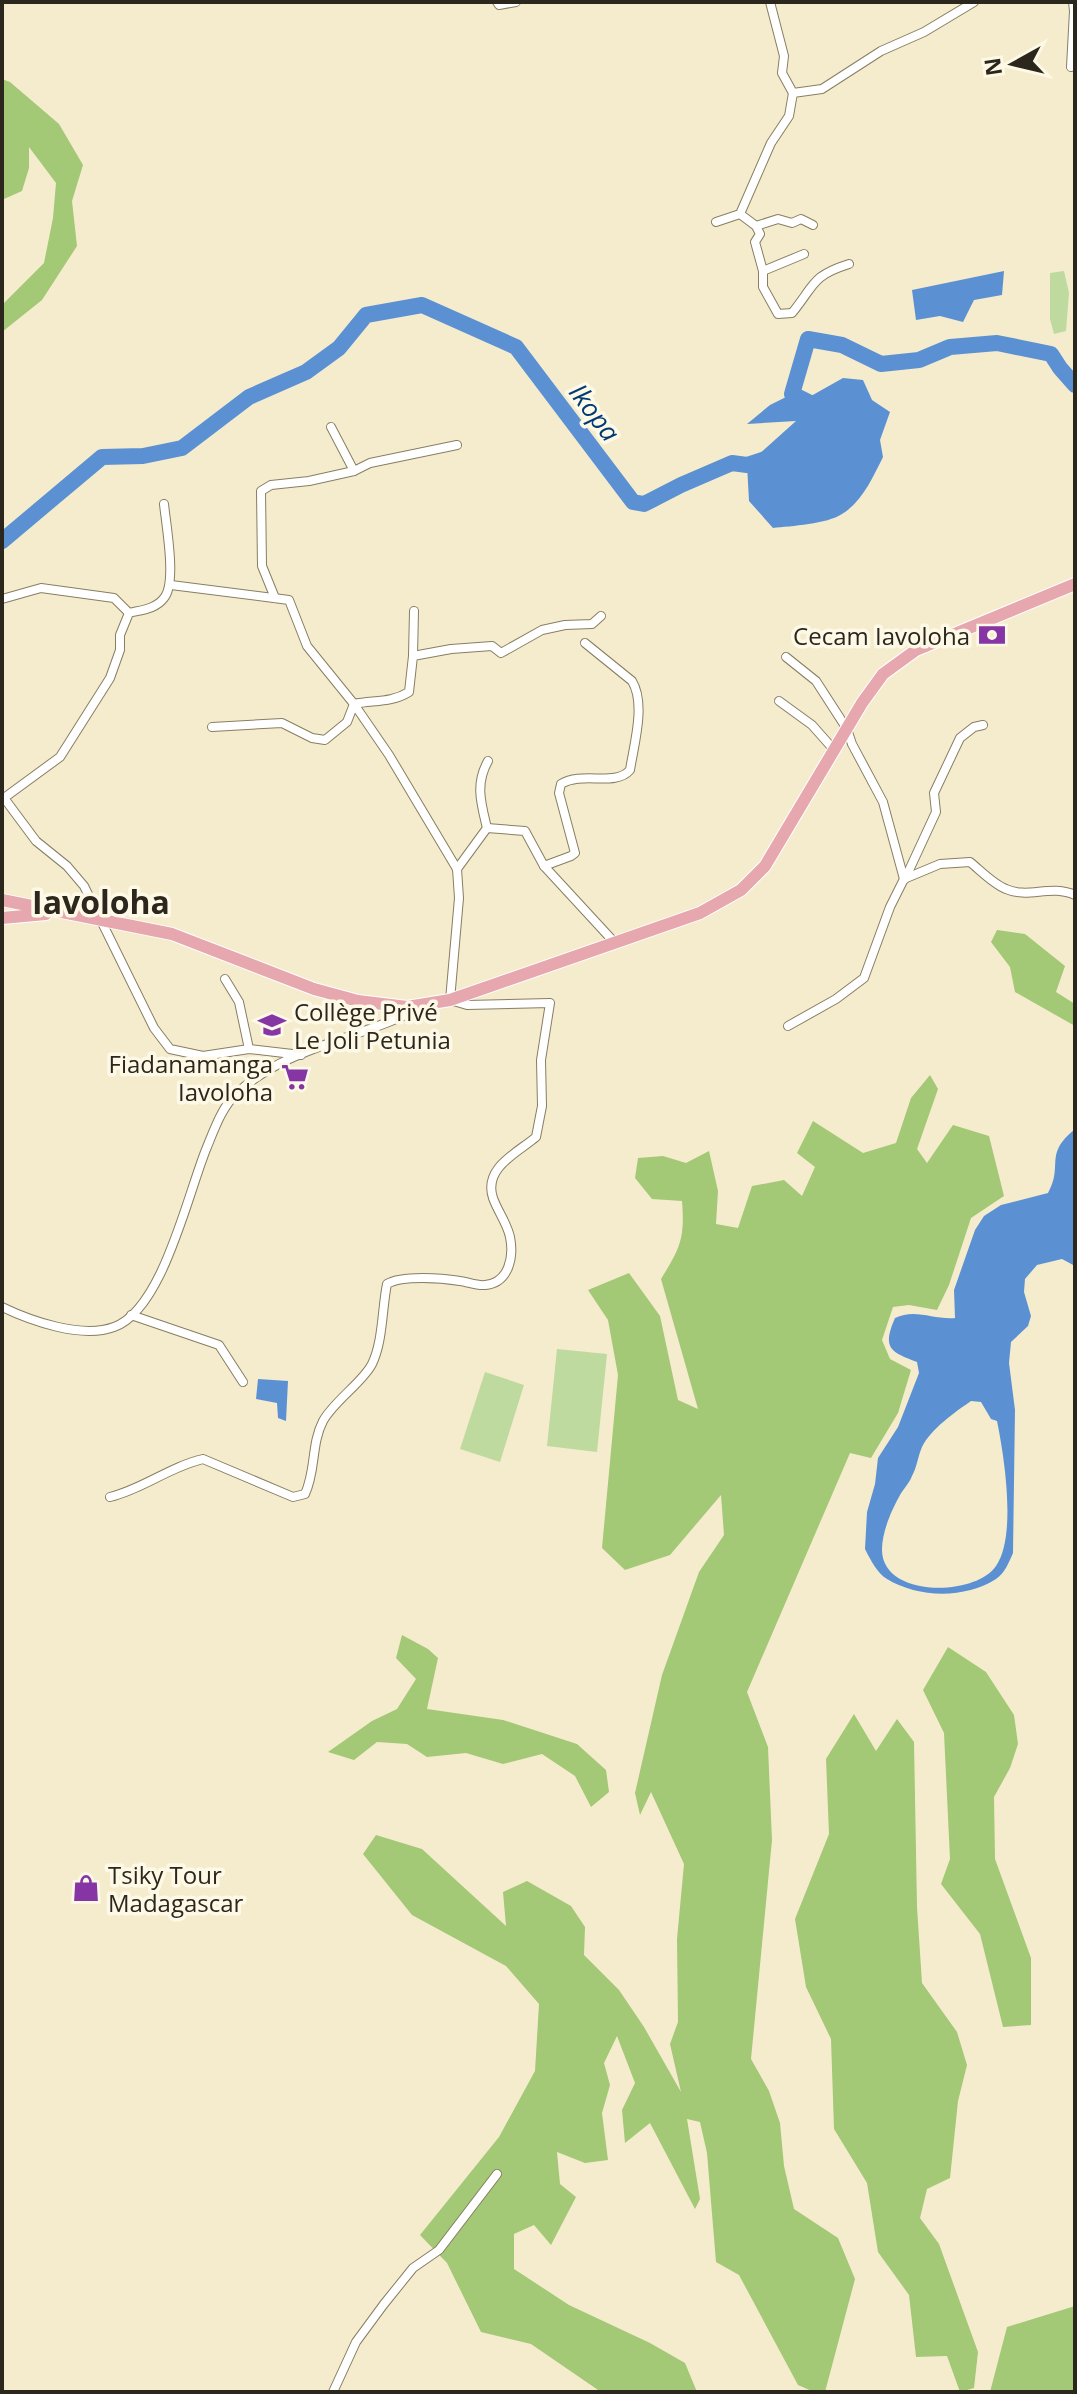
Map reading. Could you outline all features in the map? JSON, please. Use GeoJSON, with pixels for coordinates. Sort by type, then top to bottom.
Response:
{"type":"FeatureCollection","features":[{"type":"Feature","properties":{"kind":"main road"},"geometry":{"type":"LineString","coordinates":[[2,900],[172,934],[314,989],[374,1004],[426,1005],[450,1000],[715,907],[748,885],[775,851],[883,674],[899,660],[946,636],[1075,584]]}},
{"type":"Feature","properties":{"kind":"main road"},"geometry":{"type":"LineString","coordinates":[[2,918],[33,914],[85,917]]}},
{"type":"Feature","properties":{"kind":"street"},"geometry":{"type":"LineString","coordinates":[[497,2],[499,5],[516,2]]}},
{"type":"Feature","properties":{"kind":"street"},"geometry":{"type":"LineString","coordinates":[[716,222],[740,214],[771,143],[789,116],[793,93],[782,73],[784,56],[770,2]]}},
{"type":"Feature","properties":{"kind":"street"},"geometry":{"type":"LineString","coordinates":[[793,93],[822,89],[881,51],[924,32],[974,2]]}},
{"type":"Feature","properties":{"kind":"street"},"geometry":{"type":"LineString","coordinates":[[1071,67],[1073,2]]}},
{"type":"Feature","properties":{"kind":"street"},"geometry":{"type":"LineString","coordinates":[[740,214],[756,226],[760,234],[755,242],[763,271],[763,287],[778,314],[792,313],[812,283],[833,269],[849,264]]}},
{"type":"Feature","properties":{"kind":"street"},"geometry":{"type":"LineString","coordinates":[[756,226],[778,219],[792,223],[801,219],[813,225]]}},
{"type":"Feature","properties":{"kind":"street"},"geometry":{"type":"LineString","coordinates":[[763,271],[804,254]]}},
{"type":"Feature","properties":{"kind":"street"},"geometry":{"type":"LineString","coordinates":[[331,427],[354,471]]}},
{"type":"Feature","properties":{"kind":"street"},"geometry":{"type":"LineString","coordinates":[[275,598],[262,566],[261,491],[271,485],[309,481],[354,471],[370,463],[457,445]]}},
{"type":"Feature","properties":{"kind":"street"},"geometry":{"type":"LineString","coordinates":[[129,613],[153,607],[164,599],[171,585],[164,504]]}},
{"type":"Feature","properties":{"kind":"street"},"geometry":{"type":"LineString","coordinates":[[110,1497],[130,1492],[169,1471],[203,1459],[293,1497],[305,1494],[311,1482],[316,1442],[323,1421],[372,1365],[387,1284],[396,1279],[457,1280],[484,1286],[496,1282],[507,1272],[513,1249],[508,1226],[493,1196],[491,1183],[495,1169],[536,1137],[542,1106],[541,1060],[550,1003],[467,1005],[450,1000],[459,898],[457,869],[389,755],[354,704],[307,646],[289,600],[171,585]]}},
{"type":"Feature","properties":{"kind":"street"},"geometry":{"type":"LineString","coordinates":[[2,599],[41,588],[114,598],[129,613]]}},
{"type":"Feature","properties":{"kind":"street"},"geometry":{"type":"LineString","coordinates":[[354,704],[374,700],[394,701],[409,692],[414,611]]}},
{"type":"Feature","properties":{"kind":"street"},"geometry":{"type":"LineString","coordinates":[[129,613],[120,635],[120,650],[110,678],[60,757],[3,798],[36,841],[67,866],[84,886],[154,1028],[170,1049],[203,1056],[249,1049],[301,1055]]}},
{"type":"Feature","properties":{"kind":"street"},"geometry":{"type":"LineString","coordinates":[[413,656],[492,646],[501,653],[542,630],[592,624],[601,616]]}},
{"type":"Feature","properties":{"kind":"street"},"geometry":{"type":"LineString","coordinates":[[544,866],[575,853],[562,806],[561,784],[584,777],[625,776],[630,770],[637,689],[632,681],[585,643]]}},
{"type":"Feature","properties":{"kind":"street"},"geometry":{"type":"LineString","coordinates":[[786,657],[816,681],[847,729],[883,802],[904,879]]}},
{"type":"Feature","properties":{"kind":"street"},"geometry":{"type":"LineString","coordinates":[[779,701],[812,725],[835,751]]}},
{"type":"Feature","properties":{"kind":"street"},"geometry":{"type":"LineString","coordinates":[[212,727],[282,723],[312,738],[325,740],[347,722],[354,704]]}},
{"type":"Feature","properties":{"kind":"street"},"geometry":{"type":"LineString","coordinates":[[788,1026],[836,999],[864,978],[890,907],[936,812],[934,793],[960,738],[974,727],[983,725]]}},
{"type":"Feature","properties":{"kind":"street"},"geometry":{"type":"LineString","coordinates":[[457,869],[487,828],[479,790],[481,774],[488,761]]}},
{"type":"Feature","properties":{"kind":"street"},"geometry":{"type":"LineString","coordinates":[[487,828],[525,831],[544,866],[615,943]]}},
{"type":"Feature","properties":{"kind":"street"},"geometry":{"type":"LineString","coordinates":[[904,879],[940,864],[970,862],[1006,890],[1029,893],[1061,889],[1075,895]]}},
{"type":"Feature","properties":{"kind":"street"},"geometry":{"type":"LineString","coordinates":[[225,979],[239,1002],[249,1049]]}},
{"type":"Feature","properties":{"kind":"street"},"geometry":{"type":"LineString","coordinates":[[2,1307],[50,1325],[99,1330],[116,1327],[143,1303],[159,1276],[177,1234],[202,1159],[216,1125],[233,1096],[276,1065],[394,1022],[426,1005]]}},
{"type":"Feature","properties":{"kind":"street"},"geometry":{"type":"LineString","coordinates":[[131,1315],[219,1345],[243,1382]]}},
{"type":"Feature","properties":{"kind":"street"},"geometry":{"type":"LineString","coordinates":[[333,2392],[356,2342],[384,2304],[413,2268],[439,2250],[497,2174]]}},
{"type":"Feature","properties":{"kind":"green space"},"geometry":{"type":"Polygon","coordinates":[[[2,79],[10,82],[59,124],[83,165],[72,201],[77,246],[42,300],[2,332],[2,305],[44,263],[56,183],[29,147],[29,168],[22,191],[4,199],[2,209],[2,79]]]}},
{"type":"Feature","properties":{"kind":"green space"},"geometry":{"type":"Polygon","coordinates":[[[1064,271],[1069,293],[1066,331],[1054,334],[1050,319],[1050,273],[1064,271]]]}},
{"type":"Feature","properties":{"kind":"green space"},"geometry":{"type":"Polygon","coordinates":[[[997,930],[1025,934],[1065,966],[1056,992],[1075,1004],[1075,1026],[1015,992],[1010,967],[991,942],[997,930]]]}},
{"type":"Feature","properties":{"kind":"green space"},"geometry":{"type":"Polygon","coordinates":[[[930,1075],[938,1089],[917,1149],[927,1163],[953,1125],[989,1136],[1004,1196],[971,1218],[949,1285],[937,1310],[909,1305],[893,1307],[882,1340],[890,1359],[911,1370],[898,1413],[871,1458],[850,1453],[747,1692],[768,1747],[772,1840],[751,2059],[769,2091],[780,2123],[784,2166],[794,2209],[838,2238],[855,2279],[825,2392],[814,2392],[798,2385],[739,2275],[716,2262],[707,2153],[700,2122],[687,2119],[700,2199],[695,2209],[650,2123],[625,2143],[622,2110],[635,2083],[617,2036],[604,2063],[610,2085],[602,2113],[608,2160],[585,2163],[557,2152],[560,2184],[576,2197],[551,2245],[534,2225],[514,2234],[514,2269],[569,2305],[685,2363],[697,2392],[601,2392],[531,2344],[481,2332],[447,2263],[420,2235],[499,2137],[535,2071],[539,2004],[506,1966],[412,1915],[363,1854],[376,1835],[422,1849],[506,1926],[503,1892],[527,1881],[571,1906],[585,1927],[584,1955],[619,1990],[681,2092],[670,2044],[678,2022],[677,1939],[684,1864],[651,1792],[640,1815],[635,1793],[662,1675],[699,1572],[724,1535],[721,1495],[670,1555],[625,1570],[602,1548],[618,1375],[608,1320],[588,1290],[629,1273],[660,1316],[678,1400],[698,1409],[661,1279],[680,1243],[682,1201],[652,1199],[635,1178],[638,1158],[663,1156],[686,1163],[709,1151],[718,1191],[716,1224],[738,1228],[752,1186],[784,1180],[802,1196],[815,1167],[797,1153],[813,1121],[863,1153],[896,1143],[911,1098],[930,1075]]]}},
{"type":"Feature","properties":{"kind":"green space"},"geometry":{"type":"Polygon","coordinates":[[[557,1349],[607,1354],[597,1452],[547,1446],[557,1349]]]}},
{"type":"Feature","properties":{"kind":"green space"},"geometry":{"type":"Polygon","coordinates":[[[485,1372],[524,1385],[500,1462],[460,1449],[485,1372]]]}},
{"type":"Feature","properties":{"kind":"green space"},"geometry":{"type":"Polygon","coordinates":[[[402,1635],[438,1658],[427,1709],[503,1720],[577,1744],[606,1770],[609,1792],[591,1807],[575,1776],[542,1754],[503,1764],[466,1753],[427,1757],[407,1744],[377,1742],[354,1760],[328,1752],[372,1721],[397,1709],[416,1679],[396,1658],[402,1635]]]}},
{"type":"Feature","properties":{"kind":"green space"},"geometry":{"type":"Polygon","coordinates":[[[948,1647],[986,1672],[1014,1715],[1018,1744],[1010,1768],[994,1797],[995,1859],[1031,1958],[1031,2025],[1003,2027],[980,1934],[941,1884],[950,1859],[944,1733],[923,1690],[948,1647]]]}},
{"type":"Feature","properties":{"kind":"green space"},"geometry":{"type":"Polygon","coordinates":[[[854,1714],[876,1751],[897,1719],[914,1742],[917,1907],[922,1983],[957,2032],[967,2065],[958,2101],[950,2178],[927,2189],[920,2218],[939,2244],[978,2352],[974,2388],[960,2392],[947,2356],[916,2357],[909,2295],[878,2252],[867,2183],[834,2129],[831,2039],[806,1987],[795,1919],[829,1834],[826,1759],[854,1714]]]}},
{"type":"Feature","properties":{"kind":"green space"},"geometry":{"type":"Polygon","coordinates":[[[1075,2306],[1075,2392],[990,2392],[1007,2327],[1075,2306]]]}},
{"type":"Feature","properties":{"kind":"water"},"geometry":{"type":"Polygon","coordinates":[[[1004,271],[1002,295],[974,300],[963,322],[940,316],[916,320],[912,290],[1004,271]]]}},
{"type":"Feature","properties":{"kind":"water"},"geometry":{"type":"Polygon","coordinates":[[[843,378],[863,380],[872,400],[890,412],[880,440],[883,457],[861,496],[842,514],[818,522],[773,528],[749,501],[747,465],[796,421],[747,424],[770,405],[792,394],[811,396],[843,378]]]}},
{"type":"Feature","properties":{"kind":"water"},"geometry":{"type":"Polygon","coordinates":[[[1075,1129],[1075,1266],[1062,1259],[1037,1265],[1025,1279],[1024,1292],[1031,1316],[1028,1326],[1011,1342],[1009,1363],[1015,1410],[1013,1553],[999,1577],[984,1586],[942,1594],[913,1590],[887,1579],[874,1566],[865,1549],[867,1512],[878,1458],[898,1427],[919,1373],[917,1362],[891,1348],[891,1328],[895,1318],[902,1315],[955,1318],[954,1290],[975,1230],[984,1216],[1001,1205],[1048,1193],[1057,1153],[1065,1138],[1075,1129]],[[971,1401],[965,1405],[926,1440],[914,1473],[888,1522],[882,1549],[886,1565],[896,1577],[912,1584],[931,1588],[969,1583],[985,1576],[996,1566],[1002,1553],[1007,1516],[1003,1454],[997,1421],[991,1419],[981,1402],[971,1401]]]}},
{"type":"Feature","properties":{"kind":"water"},"geometry":{"type":"Polygon","coordinates":[[[258,1379],[288,1381],[286,1421],[278,1418],[277,1403],[256,1399],[258,1379]]]}},
{"type":"Feature","properties":{"kind":"waterway","name":"Ikopa"},"geometry":{"type":"LineString","coordinates":[[2,541],[102,457],[143,456],[182,448],[249,397],[306,372],[339,348],[366,315],[422,305],[516,347],[633,502],[644,504],[732,463],[747,465],[765,459]]}},
{"type":"Feature","properties":{"kind":"waterway","name":"Ikopa"},"geometry":{"type":"LineString","coordinates":[[812,404],[792,394],[808,339],[842,345],[881,364],[919,360],[950,347],[997,343],[1051,354],[1075,385]]}},
{"type":"Feature","properties":{"kind":"place","name":"Cecam Iavoloha"},"geometry":{"type":"Point","coordinates":[992,635]}},
{"type":"Feature","properties":{"kind":"place","name":"Collège Privé Le Joli Petunia"},"geometry":{"type":"Point","coordinates":[272,1025]}},
{"type":"Feature","properties":{"kind":"place","name":"Fiadanamanga Iavoloha"},"geometry":{"type":"Point","coordinates":[295,1077]}},
{"type":"Feature","properties":{"kind":"place","name":"Tsiky Tour Madagascar"},"geometry":{"type":"Point","coordinates":[86,1888]}},
{"type":"Feature","properties":{"kind":"district","name":"Iavoloha"},"geometry":{"type":"Point","coordinates":[101,901]}}]}
